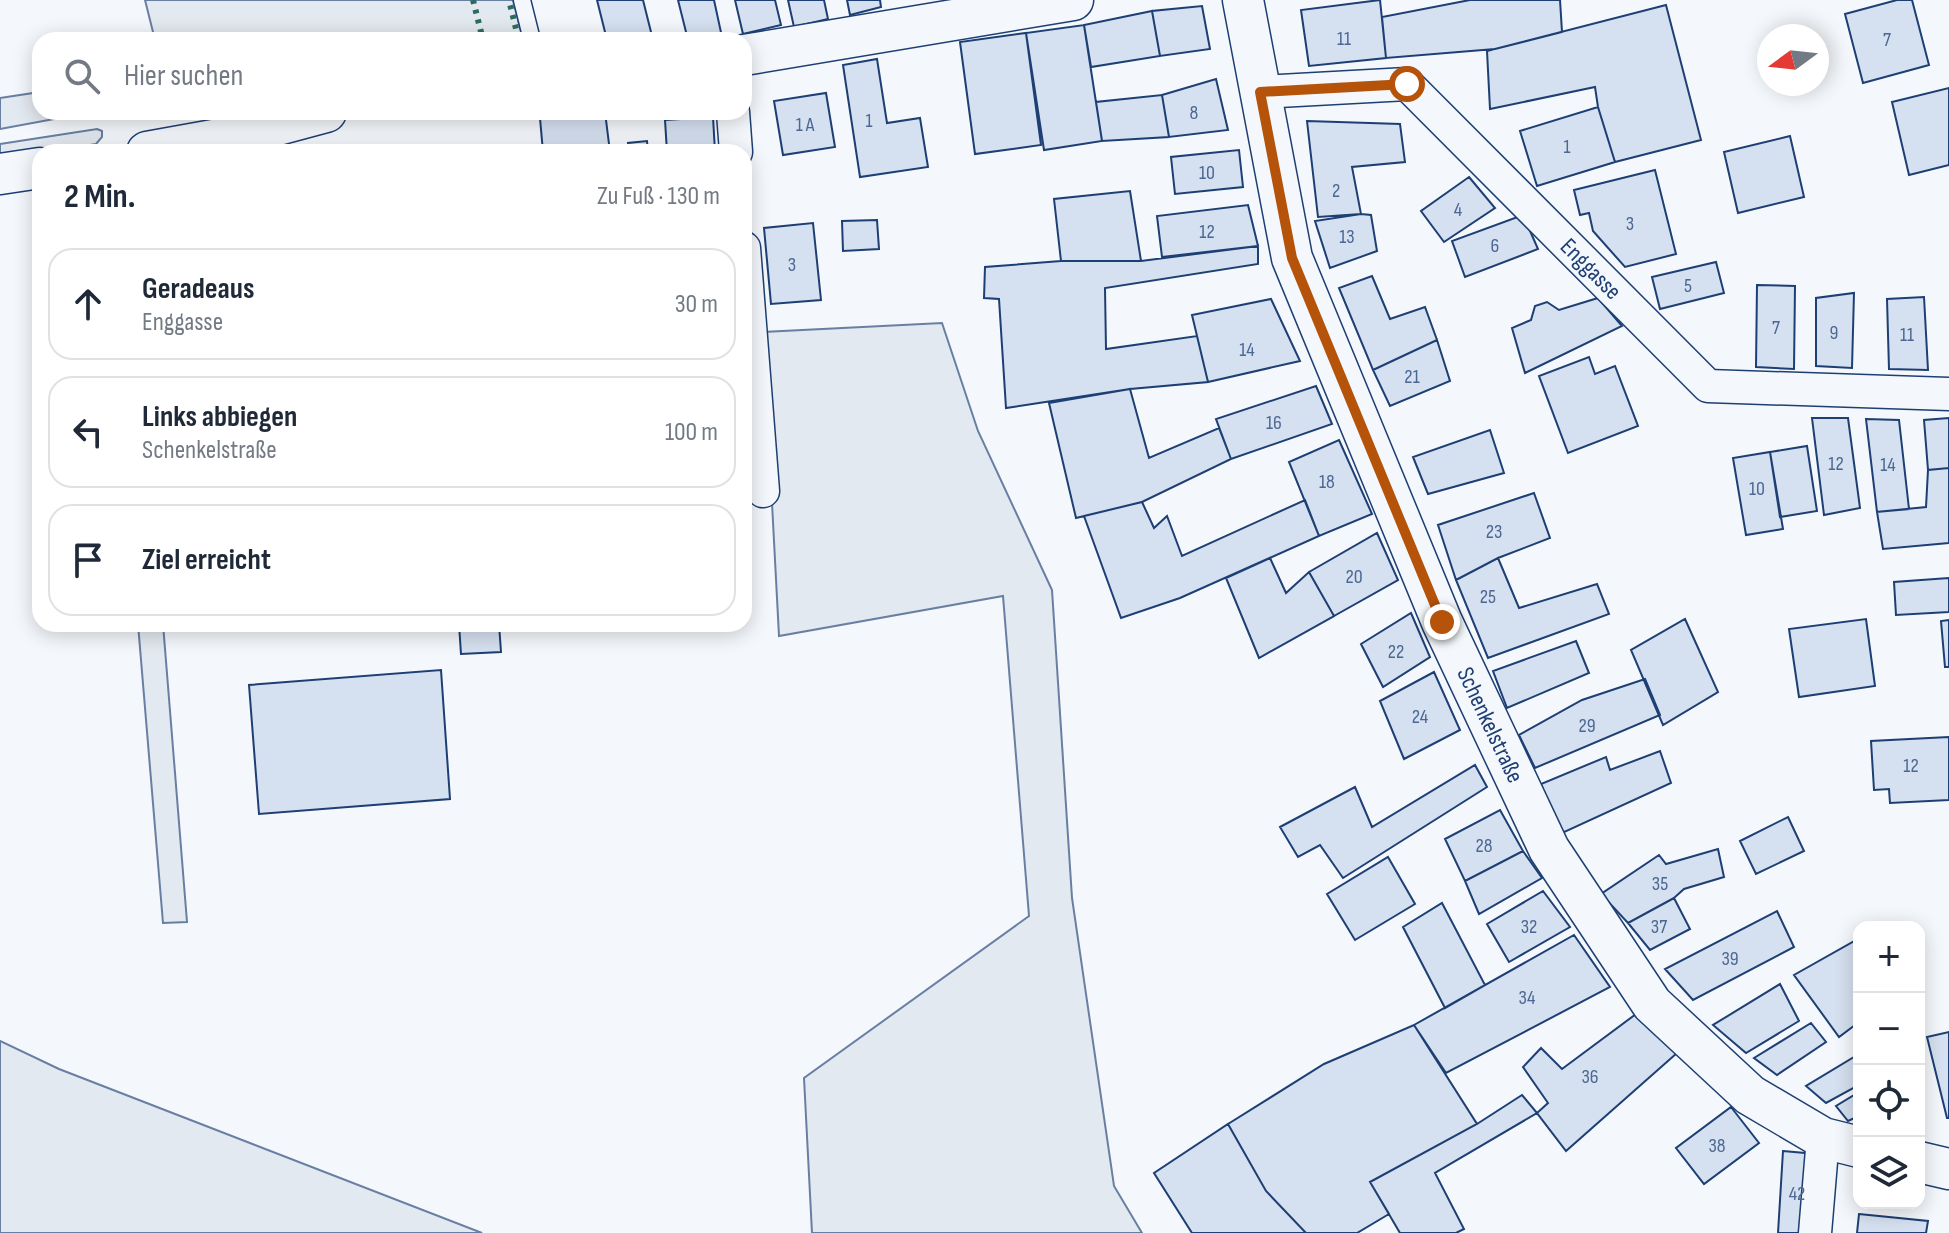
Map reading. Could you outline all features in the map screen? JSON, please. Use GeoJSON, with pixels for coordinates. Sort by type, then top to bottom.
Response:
{"type":"FeatureCollection","features":[{"type":"Feature","properties":{"kind":"street"},"geometry":{"type":"LineString","coordinates":[[752,54],[1073,0]]}},
{"type":"Feature","properties":{"kind":"street","name":"Schenkelstraße"},"geometry":{"type":"LineString","coordinates":[[1243,0],[1292,258],[1442,622],[1549,849],[1652,1004],[1750,1095],[1841,1142]]}},
{"type":"Feature","properties":{"kind":"street","name":"Enggasse"},"geometry":{"type":"LineString","coordinates":[[1260,92],[1407,84],[1708,386],[1949,394]]}},
{"type":"Feature","properties":{"kind":"street"},"geometry":{"type":"LineString","coordinates":[[236,136],[263,120]]}},
{"type":"Feature","properties":{"kind":"street"},"geometry":{"type":"LineString","coordinates":[[192,144],[296,120]]}},
{"type":"Feature","properties":{"kind":"street"},"geometry":{"type":"LineString","coordinates":[[734,120],[735,144]]}},
{"type":"Feature","properties":{"kind":"street"},"geometry":{"type":"LineString","coordinates":[[0,174],[32,169]]}},
{"type":"Feature","properties":{"kind":"street"},"geometry":{"type":"LineString","coordinates":[[752,350],[763,491]]}},
{"type":"Feature","properties":{"kind":"street"},"geometry":{"type":"LineString","coordinates":[[1815,1233],[1841,1142]]}},
{"type":"Feature","properties":{"kind":"street"},"geometry":{"type":"LineString","coordinates":[[1925,1163],[1949,1169]]}},
{"type":"Feature","properties":{"kind":"lane"},"geometry":{"type":"LineString","coordinates":[[522,0],[530,32]]}},
{"type":"Feature","properties":{"kind":"shaded area"},"geometry":{"type":"Polygon","coordinates":[[[145,0],[513,0],[521,32],[153,32],[145,0]]]}},
{"type":"Feature","properties":{"kind":"shaded area"},"geometry":{"type":"Polygon","coordinates":[[[32,93],[32,120],[49,120],[0,129],[0,98],[32,93]]]}},
{"type":"Feature","properties":{"kind":"shaded area"},"geometry":{"type":"Polygon","coordinates":[[[97,129],[102,131],[102,137],[96,144],[32,144],[32,155],[0,160],[0,144],[97,129]]]}},
{"type":"Feature","properties":{"kind":"shaded area"},"geometry":{"type":"Polygon","coordinates":[[[942,323],[978,431],[1052,590],[1072,898],[1114,1186],[1142,1233],[812,1233],[804,1078],[1029,916],[1003,596],[779,636],[763,332],[942,323]]]}},
{"type":"Feature","properties":{"kind":"shaded area"},"geometry":{"type":"Polygon","coordinates":[[[139,632],[164,632],[187,922],[163,923],[139,632]]]}},
{"type":"Feature","properties":{"kind":"shaded area"},"geometry":{"type":"Polygon","coordinates":[[[0,1041],[59,1069],[482,1233],[0,1233],[0,1041]]]}},
{"type":"Feature","properties":{"kind":"building"},"geometry":{"type":"Polygon","coordinates":[[[597,0],[643,0],[651,32],[605,32],[597,0]]]}},
{"type":"Feature","properties":{"kind":"building"},"geometry":{"type":"Polygon","coordinates":[[[678,0],[714,0],[721,32],[686,32],[678,0]]]}},
{"type":"Feature","properties":{"kind":"building"},"geometry":{"type":"Polygon","coordinates":[[[735,0],[775,0],[781,25],[743,32],[735,0]]]}},
{"type":"Feature","properties":{"kind":"building"},"geometry":{"type":"Polygon","coordinates":[[[788,0],[824,0],[828,19],[794,27],[788,0]]]}},
{"type":"Feature","properties":{"kind":"building"},"geometry":{"type":"Polygon","coordinates":[[[847,0],[880,0],[881,7],[850,15],[847,0]]]}},
{"type":"Feature","properties":{"kind":"building"},"geometry":{"type":"Polygon","coordinates":[[[1380,0],[1386,58],[1309,66],[1301,10],[1380,0]]]}},
{"type":"Feature","properties":{"kind":"building"},"geometry":{"type":"Polygon","coordinates":[[[1470,0],[1560,0],[1562,32],[1495,49],[1386,58],[1382,17],[1470,0]]]}},
{"type":"Feature","properties":{"kind":"building"},"geometry":{"type":"Polygon","coordinates":[[[1897,0],[1912,0],[1929,65],[1863,83],[1845,14],[1897,0]]]}},
{"type":"Feature","properties":{"kind":"building"},"geometry":{"type":"Polygon","coordinates":[[[1666,5],[1701,140],[1615,162],[1595,87],[1490,109],[1487,51],[1666,5]]]}},
{"type":"Feature","properties":{"kind":"building"},"geometry":{"type":"Polygon","coordinates":[[[1202,6],[1210,49],[1160,56],[1152,11],[1202,6]]]}},
{"type":"Feature","properties":{"kind":"building"},"geometry":{"type":"Polygon","coordinates":[[[1152,11],[1160,56],[1091,67],[1084,25],[1152,11]]]}},
{"type":"Feature","properties":{"kind":"building"},"geometry":{"type":"Polygon","coordinates":[[[1084,25],[1102,141],[1044,150],[1026,33],[1084,25]]]}},
{"type":"Feature","properties":{"kind":"building"},"geometry":{"type":"Polygon","coordinates":[[[1026,33],[1041,145],[975,154],[960,42],[1026,33]]]}},
{"type":"Feature","properties":{"kind":"building"},"geometry":{"type":"Polygon","coordinates":[[[877,59],[887,123],[920,118],[928,167],[860,177],[843,65],[877,59]]]}},
{"type":"Feature","properties":{"kind":"building"},"geometry":{"type":"Polygon","coordinates":[[[1216,79],[1228,130],[1169,137],[1162,95],[1216,79]]]}},
{"type":"Feature","properties":{"kind":"building"},"geometry":{"type":"Polygon","coordinates":[[[1949,88],[1949,165],[1909,175],[1892,102],[1949,88]]]}},
{"type":"Feature","properties":{"kind":"building"},"geometry":{"type":"Polygon","coordinates":[[[826,93],[835,147],[783,155],[774,101],[826,93]]]}},
{"type":"Feature","properties":{"kind":"building"},"geometry":{"type":"Polygon","coordinates":[[[1162,95],[1169,137],[1102,141],[1096,102],[1162,95]]]}},
{"type":"Feature","properties":{"kind":"building"},"geometry":{"type":"Polygon","coordinates":[[[1598,107],[1615,162],[1537,186],[1520,131],[1598,107]]]}},
{"type":"Feature","properties":{"kind":"building"},"geometry":{"type":"Polygon","coordinates":[[[540,120],[606,120],[609,144],[542,144],[540,120]]]}},
{"type":"Feature","properties":{"kind":"building"},"geometry":{"type":"Polygon","coordinates":[[[665,120],[713,120],[715,144],[666,144],[665,120]]]}},
{"type":"Feature","properties":{"kind":"building"},"geometry":{"type":"Polygon","coordinates":[[[1307,121],[1400,124],[1405,162],[1352,167],[1361,214],[1318,217],[1307,121]]]}},
{"type":"Feature","properties":{"kind":"building"},"geometry":{"type":"Polygon","coordinates":[[[1790,136],[1804,197],[1738,213],[1724,152],[1790,136]]]}},
{"type":"Feature","properties":{"kind":"building"},"geometry":{"type":"Polygon","coordinates":[[[1239,150],[1243,187],[1175,194],[1171,157],[1239,150]]]}},
{"type":"Feature","properties":{"kind":"building"},"geometry":{"type":"Polygon","coordinates":[[[1655,170],[1676,254],[1625,267],[1593,231],[1589,213],[1580,215],[1574,190],[1655,170]]]}},
{"type":"Feature","properties":{"kind":"building"},"geometry":{"type":"Polygon","coordinates":[[[1469,177],[1495,208],[1444,242],[1421,211],[1469,177]]]}},
{"type":"Feature","properties":{"kind":"building"},"geometry":{"type":"Polygon","coordinates":[[[1130,191],[1141,261],[1061,261],[1054,199],[1130,191]]]}},
{"type":"Feature","properties":{"kind":"building"},"geometry":{"type":"Polygon","coordinates":[[[1248,205],[1258,246],[1162,257],[1157,216],[1248,205]]]}},
{"type":"Feature","properties":{"kind":"building"},"geometry":{"type":"Polygon","coordinates":[[[1371,215],[1377,251],[1330,268],[1315,221],[1371,215]]]}},
{"type":"Feature","properties":{"kind":"building"},"geometry":{"type":"Polygon","coordinates":[[[1523,215],[1538,249],[1465,277],[1452,241],[1523,215]]]}},
{"type":"Feature","properties":{"kind":"building"},"geometry":{"type":"Polygon","coordinates":[[[877,220],[879,249],[843,251],[842,221],[877,220]]]}},
{"type":"Feature","properties":{"kind":"building"},"geometry":{"type":"Polygon","coordinates":[[[813,223],[821,300],[771,304],[764,228],[813,223]]]}},
{"type":"Feature","properties":{"kind":"building"},"geometry":{"type":"Polygon","coordinates":[[[1258,246],[1258,264],[1105,288],[1106,349],[1197,336],[1208,382],[1130,389],[1006,408],[999,299],[984,298],[985,267],[1061,261],[1141,261],[1258,246]]]}},
{"type":"Feature","properties":{"kind":"building"},"geometry":{"type":"Polygon","coordinates":[[[1716,262],[1724,293],[1660,309],[1652,277],[1716,262]]]}},
{"type":"Feature","properties":{"kind":"building"},"geometry":{"type":"Polygon","coordinates":[[[1372,276],[1390,319],[1425,307],[1437,340],[1373,370],[1339,288],[1372,276]]]}},
{"type":"Feature","properties":{"kind":"building"},"geometry":{"type":"Polygon","coordinates":[[[1757,285],[1795,286],[1794,369],[1756,367],[1757,285]]]}},
{"type":"Feature","properties":{"kind":"building"},"geometry":{"type":"Polygon","coordinates":[[[1854,293],[1852,368],[1816,366],[1816,298],[1854,293]]]}},
{"type":"Feature","properties":{"kind":"building"},"geometry":{"type":"Polygon","coordinates":[[[1924,297],[1928,370],[1889,369],[1887,299],[1924,297]]]}},
{"type":"Feature","properties":{"kind":"building"},"geometry":{"type":"Polygon","coordinates":[[[1598,298],[1622,326],[1525,373],[1512,328],[1531,320],[1535,306],[1547,302],[1559,310],[1598,298]]]}},
{"type":"Feature","properties":{"kind":"building"},"geometry":{"type":"Polygon","coordinates":[[[1271,299],[1300,361],[1208,382],[1192,315],[1271,299]]]}},
{"type":"Feature","properties":{"kind":"building"},"geometry":{"type":"Polygon","coordinates":[[[1437,340],[1450,381],[1390,406],[1373,370],[1437,340]]]}},
{"type":"Feature","properties":{"kind":"building"},"geometry":{"type":"Polygon","coordinates":[[[1589,357],[1595,374],[1615,366],[1638,426],[1568,453],[1539,376],[1589,357]]]}},
{"type":"Feature","properties":{"kind":"building"},"geometry":{"type":"Polygon","coordinates":[[[1316,386],[1332,424],[1231,459],[1216,419],[1316,386]]]}},
{"type":"Feature","properties":{"kind":"building"},"geometry":{"type":"Polygon","coordinates":[[[1130,389],[1149,458],[1219,428],[1231,459],[1142,502],[1076,518],[1049,403],[1130,389]]]}},
{"type":"Feature","properties":{"kind":"building"},"geometry":{"type":"Polygon","coordinates":[[[1812,418],[1848,418],[1860,508],[1824,515],[1812,418]]]}},
{"type":"Feature","properties":{"kind":"building"},"geometry":{"type":"Polygon","coordinates":[[[1949,418],[1949,468],[1928,470],[1924,420],[1949,418]]]}},
{"type":"Feature","properties":{"kind":"building"},"geometry":{"type":"Polygon","coordinates":[[[1866,419],[1899,420],[1909,509],[1877,512],[1866,419]]]}},
{"type":"Feature","properties":{"kind":"building"},"geometry":{"type":"Polygon","coordinates":[[[1490,430],[1504,473],[1428,494],[1413,457],[1490,430]]]}},
{"type":"Feature","properties":{"kind":"building"},"geometry":{"type":"Polygon","coordinates":[[[1339,440],[1372,514],[1319,536],[1289,462],[1339,440]]]}},
{"type":"Feature","properties":{"kind":"building"},"geometry":{"type":"Polygon","coordinates":[[[1807,446],[1817,511],[1780,517],[1770,452],[1807,446]]]}},
{"type":"Feature","properties":{"kind":"building"},"geometry":{"type":"Polygon","coordinates":[[[1770,452],[1783,529],[1746,535],[1733,458],[1770,452]]]}},
{"type":"Feature","properties":{"kind":"building"},"geometry":{"type":"Polygon","coordinates":[[[1949,468],[1949,543],[1883,549],[1877,512],[1926,507],[1928,470],[1949,468]]]}},
{"type":"Feature","properties":{"kind":"building"},"geometry":{"type":"Polygon","coordinates":[[[1534,493],[1550,538],[1498,558],[1456,580],[1438,525],[1534,493]]]}},
{"type":"Feature","properties":{"kind":"building"},"geometry":{"type":"Polygon","coordinates":[[[1305,500],[1319,536],[1180,598],[1121,618],[1084,516],[1142,502],[1154,528],[1167,516],[1182,556],[1305,500]]]}},
{"type":"Feature","properties":{"kind":"building"},"geometry":{"type":"Polygon","coordinates":[[[1377,533],[1398,580],[1334,616],[1309,572],[1377,533]]]}},
{"type":"Feature","properties":{"kind":"building"},"geometry":{"type":"Polygon","coordinates":[[[1270,558],[1286,593],[1309,572],[1334,616],[1259,658],[1226,578],[1270,558]]]}},
{"type":"Feature","properties":{"kind":"building"},"geometry":{"type":"Polygon","coordinates":[[[1498,558],[1519,608],[1597,584],[1609,614],[1488,658],[1456,580],[1498,558]]]}},
{"type":"Feature","properties":{"kind":"building"},"geometry":{"type":"Polygon","coordinates":[[[1949,578],[1949,612],[1896,615],[1894,582],[1949,578]]]}},
{"type":"Feature","properties":{"kind":"building"},"geometry":{"type":"Polygon","coordinates":[[[1411,613],[1430,657],[1383,687],[1361,644],[1411,613]]]}},
{"type":"Feature","properties":{"kind":"building"},"geometry":{"type":"Polygon","coordinates":[[[1685,619],[1718,692],[1663,725],[1631,650],[1685,619]]]}},
{"type":"Feature","properties":{"kind":"building"},"geometry":{"type":"Polygon","coordinates":[[[1866,619],[1875,686],[1799,697],[1789,629],[1866,619]]]}},
{"type":"Feature","properties":{"kind":"building"},"geometry":{"type":"Polygon","coordinates":[[[1949,620],[1949,667],[1945,667],[1941,621],[1949,620]]]}},
{"type":"Feature","properties":{"kind":"building"},"geometry":{"type":"Polygon","coordinates":[[[460,632],[500,632],[501,652],[461,654],[460,632]]]}},
{"type":"Feature","properties":{"kind":"building"},"geometry":{"type":"Polygon","coordinates":[[[1576,641],[1589,673],[1507,708],[1493,671],[1576,641]]]}},
{"type":"Feature","properties":{"kind":"building"},"geometry":{"type":"Polygon","coordinates":[[[441,670],[450,799],[259,814],[249,685],[441,670]]]}},
{"type":"Feature","properties":{"kind":"building"},"geometry":{"type":"Polygon","coordinates":[[[1434,672],[1460,730],[1404,759],[1380,701],[1434,672]]]}},
{"type":"Feature","properties":{"kind":"building"},"geometry":{"type":"Polygon","coordinates":[[[1645,679],[1660,715],[1535,768],[1519,735],[1582,700],[1645,679]]]}},
{"type":"Feature","properties":{"kind":"building"},"geometry":{"type":"Polygon","coordinates":[[[1949,737],[1949,800],[1890,803],[1889,789],[1874,790],[1871,741],[1949,737]]]}},
{"type":"Feature","properties":{"kind":"building"},"geometry":{"type":"Polygon","coordinates":[[[1660,751],[1671,783],[1560,834],[1541,784],[1606,757],[1610,770],[1660,751]]]}},
{"type":"Feature","properties":{"kind":"building"},"geometry":{"type":"Polygon","coordinates":[[[1475,765],[1487,787],[1343,878],[1320,845],[1298,857],[1280,827],[1355,787],[1372,827],[1475,765]]]}},
{"type":"Feature","properties":{"kind":"building"},"geometry":{"type":"Polygon","coordinates":[[[1500,810],[1523,851],[1465,881],[1445,839],[1500,810]]]}},
{"type":"Feature","properties":{"kind":"building"},"geometry":{"type":"Polygon","coordinates":[[[1788,817],[1804,851],[1756,874],[1740,841],[1788,817]]]}},
{"type":"Feature","properties":{"kind":"building"},"geometry":{"type":"Polygon","coordinates":[[[1718,849],[1724,877],[1684,889],[1674,898],[1628,923],[1601,894],[1659,855],[1666,864],[1718,849]]]}},
{"type":"Feature","properties":{"kind":"building"},"geometry":{"type":"Polygon","coordinates":[[[1523,851],[1542,878],[1479,914],[1465,881],[1523,851]]]}},
{"type":"Feature","properties":{"kind":"building"},"geometry":{"type":"Polygon","coordinates":[[[1388,857],[1415,904],[1355,940],[1327,894],[1388,857]]]}},
{"type":"Feature","properties":{"kind":"building"},"geometry":{"type":"Polygon","coordinates":[[[1543,891],[1570,927],[1509,962],[1487,924],[1543,891]]]}},
{"type":"Feature","properties":{"kind":"building"},"geometry":{"type":"Polygon","coordinates":[[[1674,898],[1690,929],[1650,950],[1628,923],[1674,898]]]}},
{"type":"Feature","properties":{"kind":"building"},"geometry":{"type":"Polygon","coordinates":[[[1442,903],[1485,985],[1445,1008],[1403,927],[1442,903]]]}},
{"type":"Feature","properties":{"kind":"building"},"geometry":{"type":"Polygon","coordinates":[[[1777,911],[1794,947],[1693,1000],[1665,969],[1777,911]]]}},
{"type":"Feature","properties":{"kind":"building"},"geometry":{"type":"Polygon","coordinates":[[[1574,935],[1610,987],[1446,1073],[1414,1025],[1574,935]]]}},
{"type":"Feature","properties":{"kind":"building"},"geometry":{"type":"Polygon","coordinates":[[[1853,942],[1853,1026],[1839,1037],[1794,975],[1853,942]]]}},
{"type":"Feature","properties":{"kind":"building"},"geometry":{"type":"Polygon","coordinates":[[[1780,984],[1799,1021],[1746,1053],[1713,1025],[1780,984]]]}},
{"type":"Feature","properties":{"kind":"building"},"geometry":{"type":"Polygon","coordinates":[[[1636,1014],[1677,1053],[1566,1151],[1537,1113],[1548,1103],[1523,1067],[1541,1048],[1562,1069],[1636,1014]]]}},
{"type":"Feature","properties":{"kind":"building"},"geometry":{"type":"Polygon","coordinates":[[[1811,1023],[1826,1042],[1777,1075],[1754,1058],[1811,1023]]]}},
{"type":"Feature","properties":{"kind":"building"},"geometry":{"type":"Polygon","coordinates":[[[1414,1025],[1477,1124],[1370,1182],[1389,1214],[1357,1233],[1306,1233],[1266,1191],[1228,1124],[1324,1064],[1414,1025]]]}},
{"type":"Feature","properties":{"kind":"building"},"geometry":{"type":"Polygon","coordinates":[[[1949,1032],[1949,1118],[1947,1118],[1927,1037],[1949,1032]]]}},
{"type":"Feature","properties":{"kind":"building"},"geometry":{"type":"Polygon","coordinates":[[[1853,1058],[1853,1088],[1826,1103],[1806,1086],[1853,1058]]]}},
{"type":"Feature","properties":{"kind":"building"},"geometry":{"type":"Polygon","coordinates":[[[1522,1095],[1537,1113],[1435,1173],[1464,1229],[1456,1233],[1400,1233],[1370,1182],[1477,1124],[1522,1095]]]}},
{"type":"Feature","properties":{"kind":"building"},"geometry":{"type":"Polygon","coordinates":[[[1853,1096],[1853,1119],[1848,1121],[1836,1106],[1853,1096]]]}},
{"type":"Feature","properties":{"kind":"building"},"geometry":{"type":"Polygon","coordinates":[[[1731,1107],[1759,1143],[1704,1184],[1676,1148],[1731,1107]]]}},
{"type":"Feature","properties":{"kind":"building"},"geometry":{"type":"Polygon","coordinates":[[[1228,1124],[1266,1191],[1306,1233],[1192,1233],[1154,1173],[1228,1124]]]}},
{"type":"Feature","properties":{"kind":"building"},"geometry":{"type":"Polygon","coordinates":[[[1783,1151],[1816,1154],[1810,1233],[1778,1233],[1783,1151]]]}},
{"type":"Feature","properties":{"kind":"building"},"geometry":{"type":"Polygon","coordinates":[[[1859,1214],[1928,1221],[1926,1233],[1857,1233],[1859,1214]]]}},
{"type":"Feature","properties":{"kind":"hedge"},"geometry":{"type":"LineString","coordinates":[[473,0],[481,32]]}},
{"type":"Feature","properties":{"kind":"hedge"},"geometry":{"type":"LineString","coordinates":[[509,0],[517,32]]}},
{"type":"Feature","properties":{"kind":"route"},"geometry":{"type":"LineString","coordinates":[[1407,84],[1260,92],[1292,258],[1442,622]]}}]}
